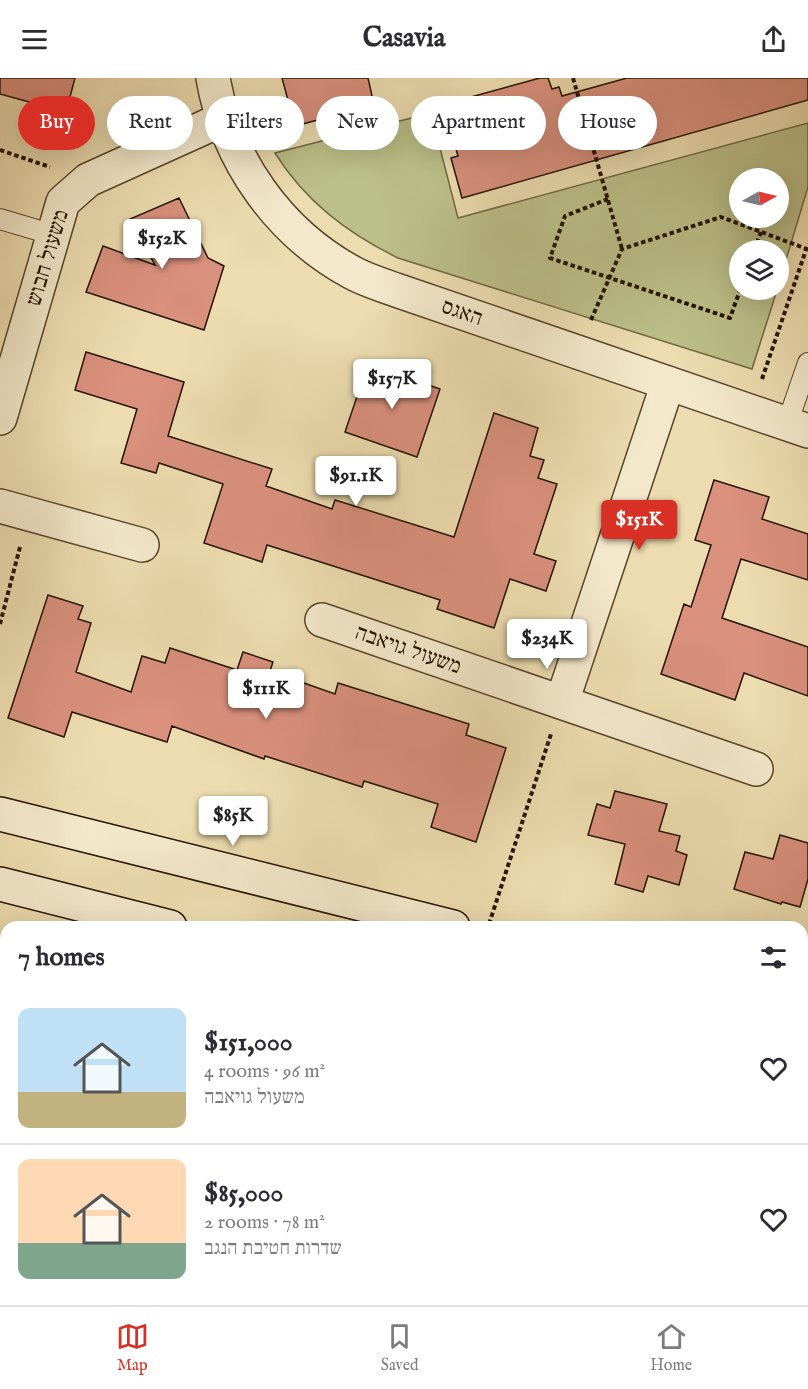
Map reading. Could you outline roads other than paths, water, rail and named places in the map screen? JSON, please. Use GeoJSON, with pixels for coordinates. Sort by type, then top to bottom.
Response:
{"type":"FeatureCollection","features":[{"type":"Feature","properties":{"kind":"street","name":"האגס"},"geometry":{"type":"LineString","coordinates":[[213,78],[216,96]]}},
{"type":"Feature","properties":{"kind":"street","name":"משעול חבוש"},"geometry":{"type":"LineString","coordinates":[[0,418],[63,202],[88,180],[205,127]]}},
{"type":"Feature","properties":{"kind":"street","name":"האגס"},"geometry":{"type":"LineString","coordinates":[[235,150],[254,184],[282,219],[316,249],[354,273],[396,290],[798,428]]}},
{"type":"Feature","properties":{"kind":"street"},"geometry":{"type":"LineString","coordinates":[[562,702],[668,383]]}},
{"type":"Feature","properties":{"kind":"street"},"geometry":{"type":"LineString","coordinates":[[14,510],[142,545]]}},
{"type":"Feature","properties":{"kind":"street","name":"משעול גויאבה"},"geometry":{"type":"LineString","coordinates":[[322,620],[756,769]]}},
{"type":"Feature","properties":{"kind":"street"},"geometry":{"type":"LineString","coordinates":[[0,814],[429,921]]}},
{"type":"Feature","properties":{"kind":"street"},"geometry":{"type":"LineString","coordinates":[[0,884],[147,921]]}},
{"type":"Feature","properties":{"kind":"lane"},"geometry":{"type":"LineString","coordinates":[[0,219],[54,235]]}},
{"type":"Feature","properties":{"kind":"lane"},"geometry":{"type":"LineString","coordinates":[[798,428],[808,363]]}}]}
